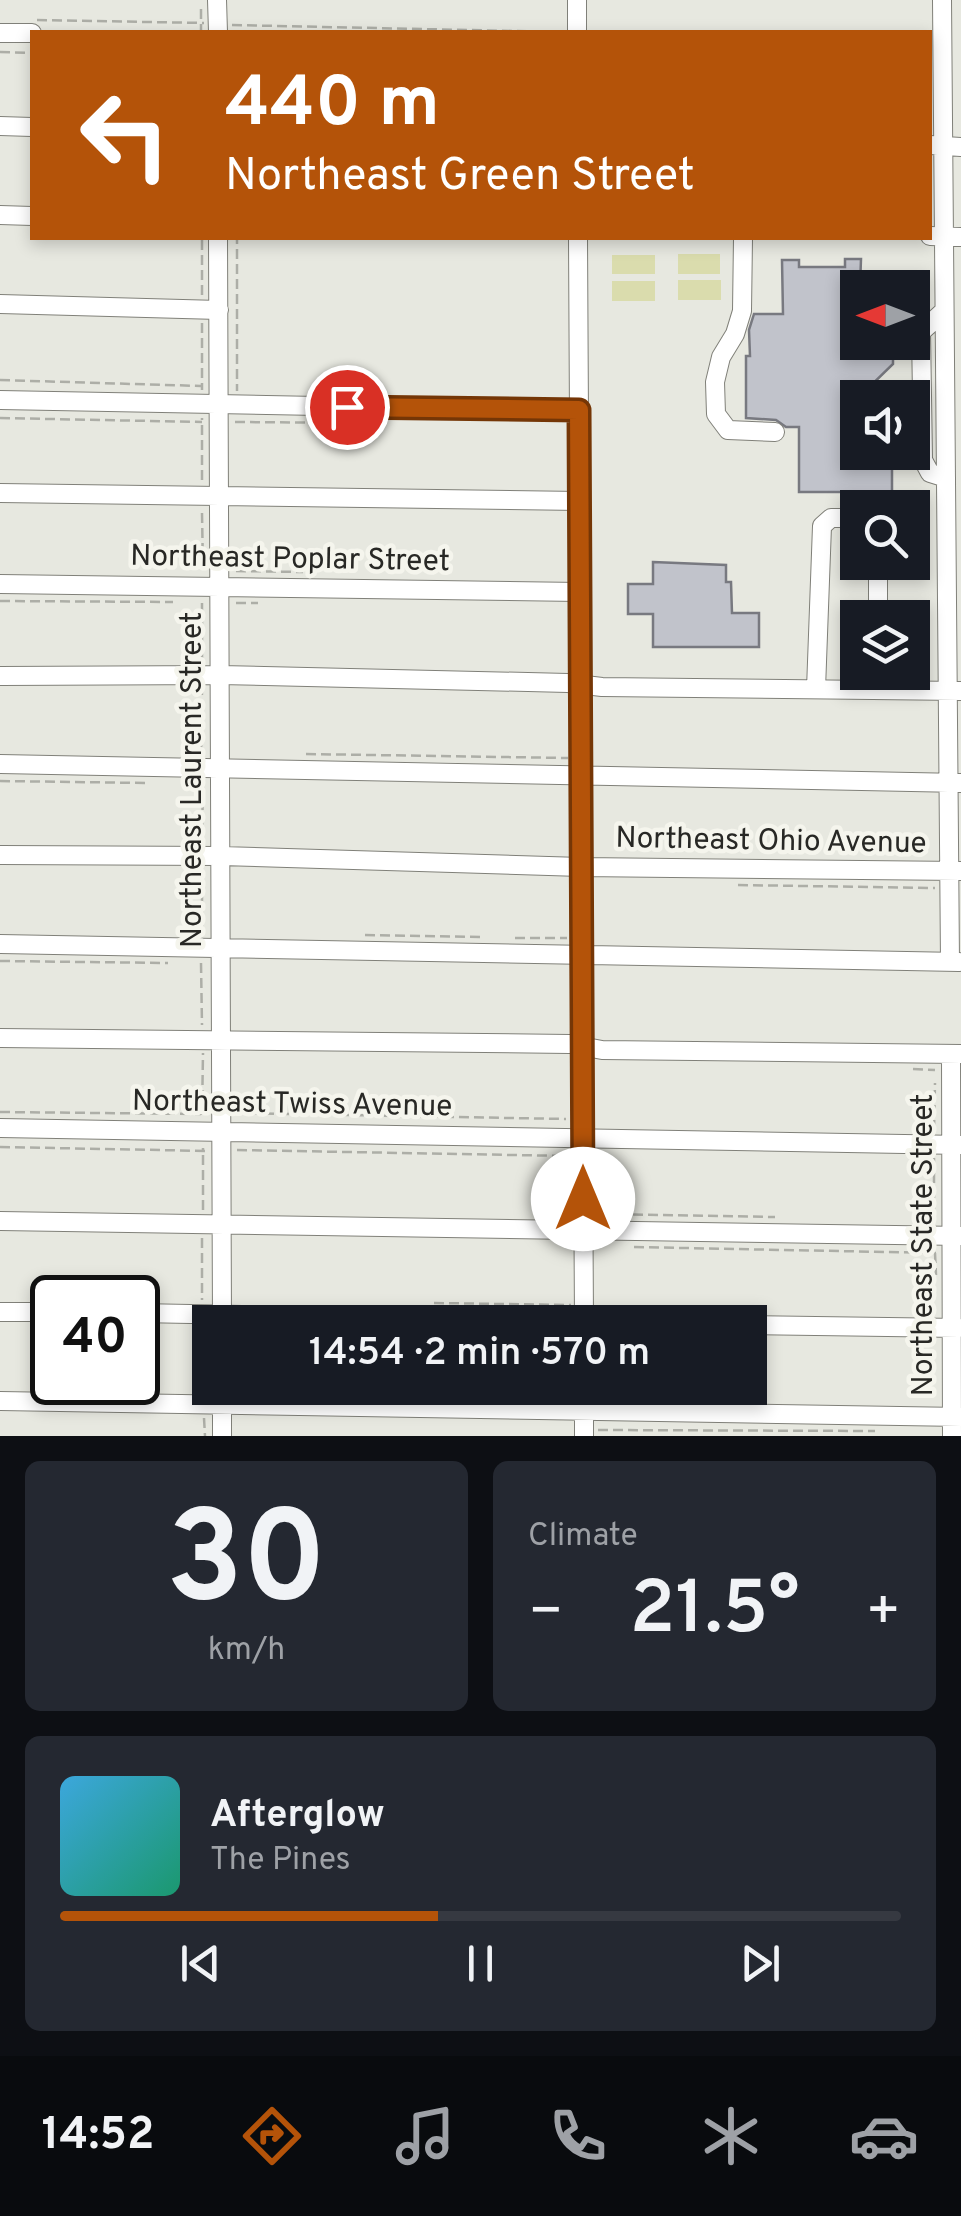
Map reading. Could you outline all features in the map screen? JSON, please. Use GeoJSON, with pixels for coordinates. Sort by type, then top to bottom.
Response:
{"type":"FeatureCollection","features":[{"type":"Feature","properties":{"kind":"street"},"geometry":{"type":"LineString","coordinates":[[210,28],[218,0]]}},
{"type":"Feature","properties":{"kind":"street"},"geometry":{"type":"LineString","coordinates":[[577,0],[577,30]]}},
{"type":"Feature","properties":{"kind":"street"},"geometry":{"type":"LineString","coordinates":[[0,944],[955,962],[953,510],[946,478],[953,424],[945,237],[942,0]]}},
{"type":"Feature","properties":{"kind":"street"},"geometry":{"type":"LineString","coordinates":[[0,33],[35,27]]}},
{"type":"Feature","properties":{"kind":"street"},"geometry":{"type":"LineString","coordinates":[[0,126],[30,127]]}},
{"type":"Feature","properties":{"kind":"street"},"geometry":{"type":"LineString","coordinates":[[0,215],[30,216]]}},
{"type":"Feature","properties":{"kind":"street","name":"Northeast Laurent Street"},"geometry":{"type":"LineString","coordinates":[[218,240],[210,310],[214,407],[211,675],[221,766],[212,856],[222,947],[222,1122],[213,1150],[222,1223],[222,1305]]}},
{"type":"Feature","properties":{"kind":"street"},"geometry":{"type":"LineString","coordinates":[[578,240],[584,1305]]}},
{"type":"Feature","properties":{"kind":"street"},"geometry":{"type":"LineString","coordinates":[[743,240],[742,311],[717,370],[716,414],[728,430],[775,432]]}},
{"type":"Feature","properties":{"kind":"street"},"geometry":{"type":"LineString","coordinates":[[0,304],[210,310]]}},
{"type":"Feature","properties":{"kind":"street"},"geometry":{"type":"LineString","coordinates":[[946,478],[930,473],[922,460],[921,332],[950,324]]}},
{"type":"Feature","properties":{"kind":"street"},"geometry":{"type":"LineString","coordinates":[[0,400],[214,407],[579,410]]}},
{"type":"Feature","properties":{"kind":"street"},"geometry":{"type":"LineString","coordinates":[[0,494],[580,502]]}},
{"type":"Feature","properties":{"kind":"street"},"geometry":{"type":"LineString","coordinates":[[816,688],[822,526],[831,518],[840,518]]}},
{"type":"Feature","properties":{"kind":"street","name":"Northeast Poplar Street"},"geometry":{"type":"LineString","coordinates":[[0,584],[580,592]]}},
{"type":"Feature","properties":{"kind":"street"},"geometry":{"type":"LineString","coordinates":[[0,676],[211,675],[816,688],[840,685]]}},
{"type":"Feature","properties":{"kind":"street"},"geometry":{"type":"LineString","coordinates":[[0,764],[955,782]]}},
{"type":"Feature","properties":{"kind":"street","name":"Northeast Ohio Avenue"},"geometry":{"type":"LineString","coordinates":[[0,854],[212,856],[953,877]]}},
{"type":"Feature","properties":{"kind":"street"},"geometry":{"type":"LineString","coordinates":[[0,1038],[570,1044],[582,1048],[956,1054]]}},
{"type":"Feature","properties":{"kind":"street","name":"Northeast State Street"},"geometry":{"type":"LineString","coordinates":[[955,1423],[956,1054]]}},
{"type":"Feature","properties":{"kind":"street","name":"Northeast Twiss Avenue"},"geometry":{"type":"LineString","coordinates":[[0,1128],[222,1122],[582,1138],[956,1145]]}},
{"type":"Feature","properties":{"kind":"street"},"geometry":{"type":"LineString","coordinates":[[0,1222],[583,1230],[954,1242]]}},
{"type":"Feature","properties":{"kind":"street"},"geometry":{"type":"LineString","coordinates":[[0,1312],[30,1312]]}},
{"type":"Feature","properties":{"kind":"street"},"geometry":{"type":"LineString","coordinates":[[160,1313],[192,1313]]}},
{"type":"Feature","properties":{"kind":"street"},"geometry":{"type":"LineString","coordinates":[[767,1326],[956,1328]]}},
{"type":"Feature","properties":{"kind":"street"},"geometry":{"type":"LineString","coordinates":[[0,1402],[192,1398]]}},
{"type":"Feature","properties":{"kind":"street"},"geometry":{"type":"LineString","coordinates":[[217,1405],[222,1436]]}},
{"type":"Feature","properties":{"kind":"street"},"geometry":{"type":"LineString","coordinates":[[431,1405],[955,1423]]}},
{"type":"Feature","properties":{"kind":"street"},"geometry":{"type":"LineString","coordinates":[[584,1405],[584,1433]]}},
{"type":"Feature","properties":{"kind":"path"},"geometry":{"type":"LineString","coordinates":[[201,0],[210,28]]}},
{"type":"Feature","properties":{"kind":"path"},"geometry":{"type":"LineString","coordinates":[[35,27],[386,30]]}},
{"type":"Feature","properties":{"kind":"path"},"geometry":{"type":"LineString","coordinates":[[0,52],[30,53]]}},
{"type":"Feature","properties":{"kind":"path"},"geometry":{"type":"LineString","coordinates":[[202,240],[214,407],[211,675],[201,766],[212,856],[201,947],[202,1122],[213,1150],[202,1223],[202,1305]]}},
{"type":"Feature","properties":{"kind":"path"},"geometry":{"type":"LineString","coordinates":[[214,407],[237,240]]}},
{"type":"Feature","properties":{"kind":"path"},"geometry":{"type":"LineString","coordinates":[[0,380],[374,423]]}},
{"type":"Feature","properties":{"kind":"path"},"geometry":{"type":"LineString","coordinates":[[0,418],[214,407]]}},
{"type":"Feature","properties":{"kind":"path"},"geometry":{"type":"LineString","coordinates":[[0,601],[184,602]]}},
{"type":"Feature","properties":{"kind":"path"},"geometry":{"type":"LineString","coordinates":[[736,884],[953,877]]}},
{"type":"Feature","properties":{"kind":"path"},"geometry":{"type":"LineString","coordinates":[[0,1112],[202,1122]]}},
{"type":"Feature","properties":{"kind":"path"},"geometry":{"type":"LineString","coordinates":[[222,1122],[582,1119]]}},
{"type":"Feature","properties":{"kind":"path"},"geometry":{"type":"LineString","coordinates":[[0,1147],[570,1156]]}},
{"type":"Feature","properties":{"kind":"path"},"geometry":{"type":"LineString","coordinates":[[620,1246],[954,1242]]}},
{"type":"Feature","properties":{"kind":"path"},"geometry":{"type":"LineString","coordinates":[[205,1436],[214,1405]]}},
{"type":"Feature","properties":{"kind":"path"},"geometry":{"type":"LineString","coordinates":[[584,1433],[878,1432]]}},
{"type":"Feature","properties":{"kind":"green space"},"geometry":{"type":"Polygon","coordinates":[[[678,254],[720,254],[720,274],[678,274],[678,254]]]}},
{"type":"Feature","properties":{"kind":"green space"},"geometry":{"type":"Polygon","coordinates":[[[612,255],[655,255],[655,274],[612,274],[612,255]]]}},
{"type":"Feature","properties":{"kind":"green space"},"geometry":{"type":"Polygon","coordinates":[[[678,280],[721,280],[721,300],[678,300],[678,280]]]}},
{"type":"Feature","properties":{"kind":"green space"},"geometry":{"type":"Polygon","coordinates":[[[612,281],[655,281],[655,301],[612,301],[612,281]]]}},
{"type":"Feature","properties":{"kind":"building"},"geometry":{"type":"Polygon","coordinates":[[[845,259],[861,259],[861,270],[840,270],[840,360],[893,360],[893,364],[877,380],[840,380],[840,470],[892,470],[892,490],[799,492],[799,427],[786,427],[776,420],[746,418],[749,330],[754,314],[783,314],[782,260],[799,260],[799,267],[845,267],[845,259]]]}},
{"type":"Feature","properties":{"kind":"building"},"geometry":{"type":"Polygon","coordinates":[[[653,562],[726,565],[732,613],[759,613],[759,647],[653,647],[653,614],[628,614],[628,584],[653,584],[653,562]]]}},
{"type":"Feature","properties":{"kind":"route"},"geometry":{"type":"LineString","coordinates":[[347,407],[579,410],[583,1199]]}}]}
